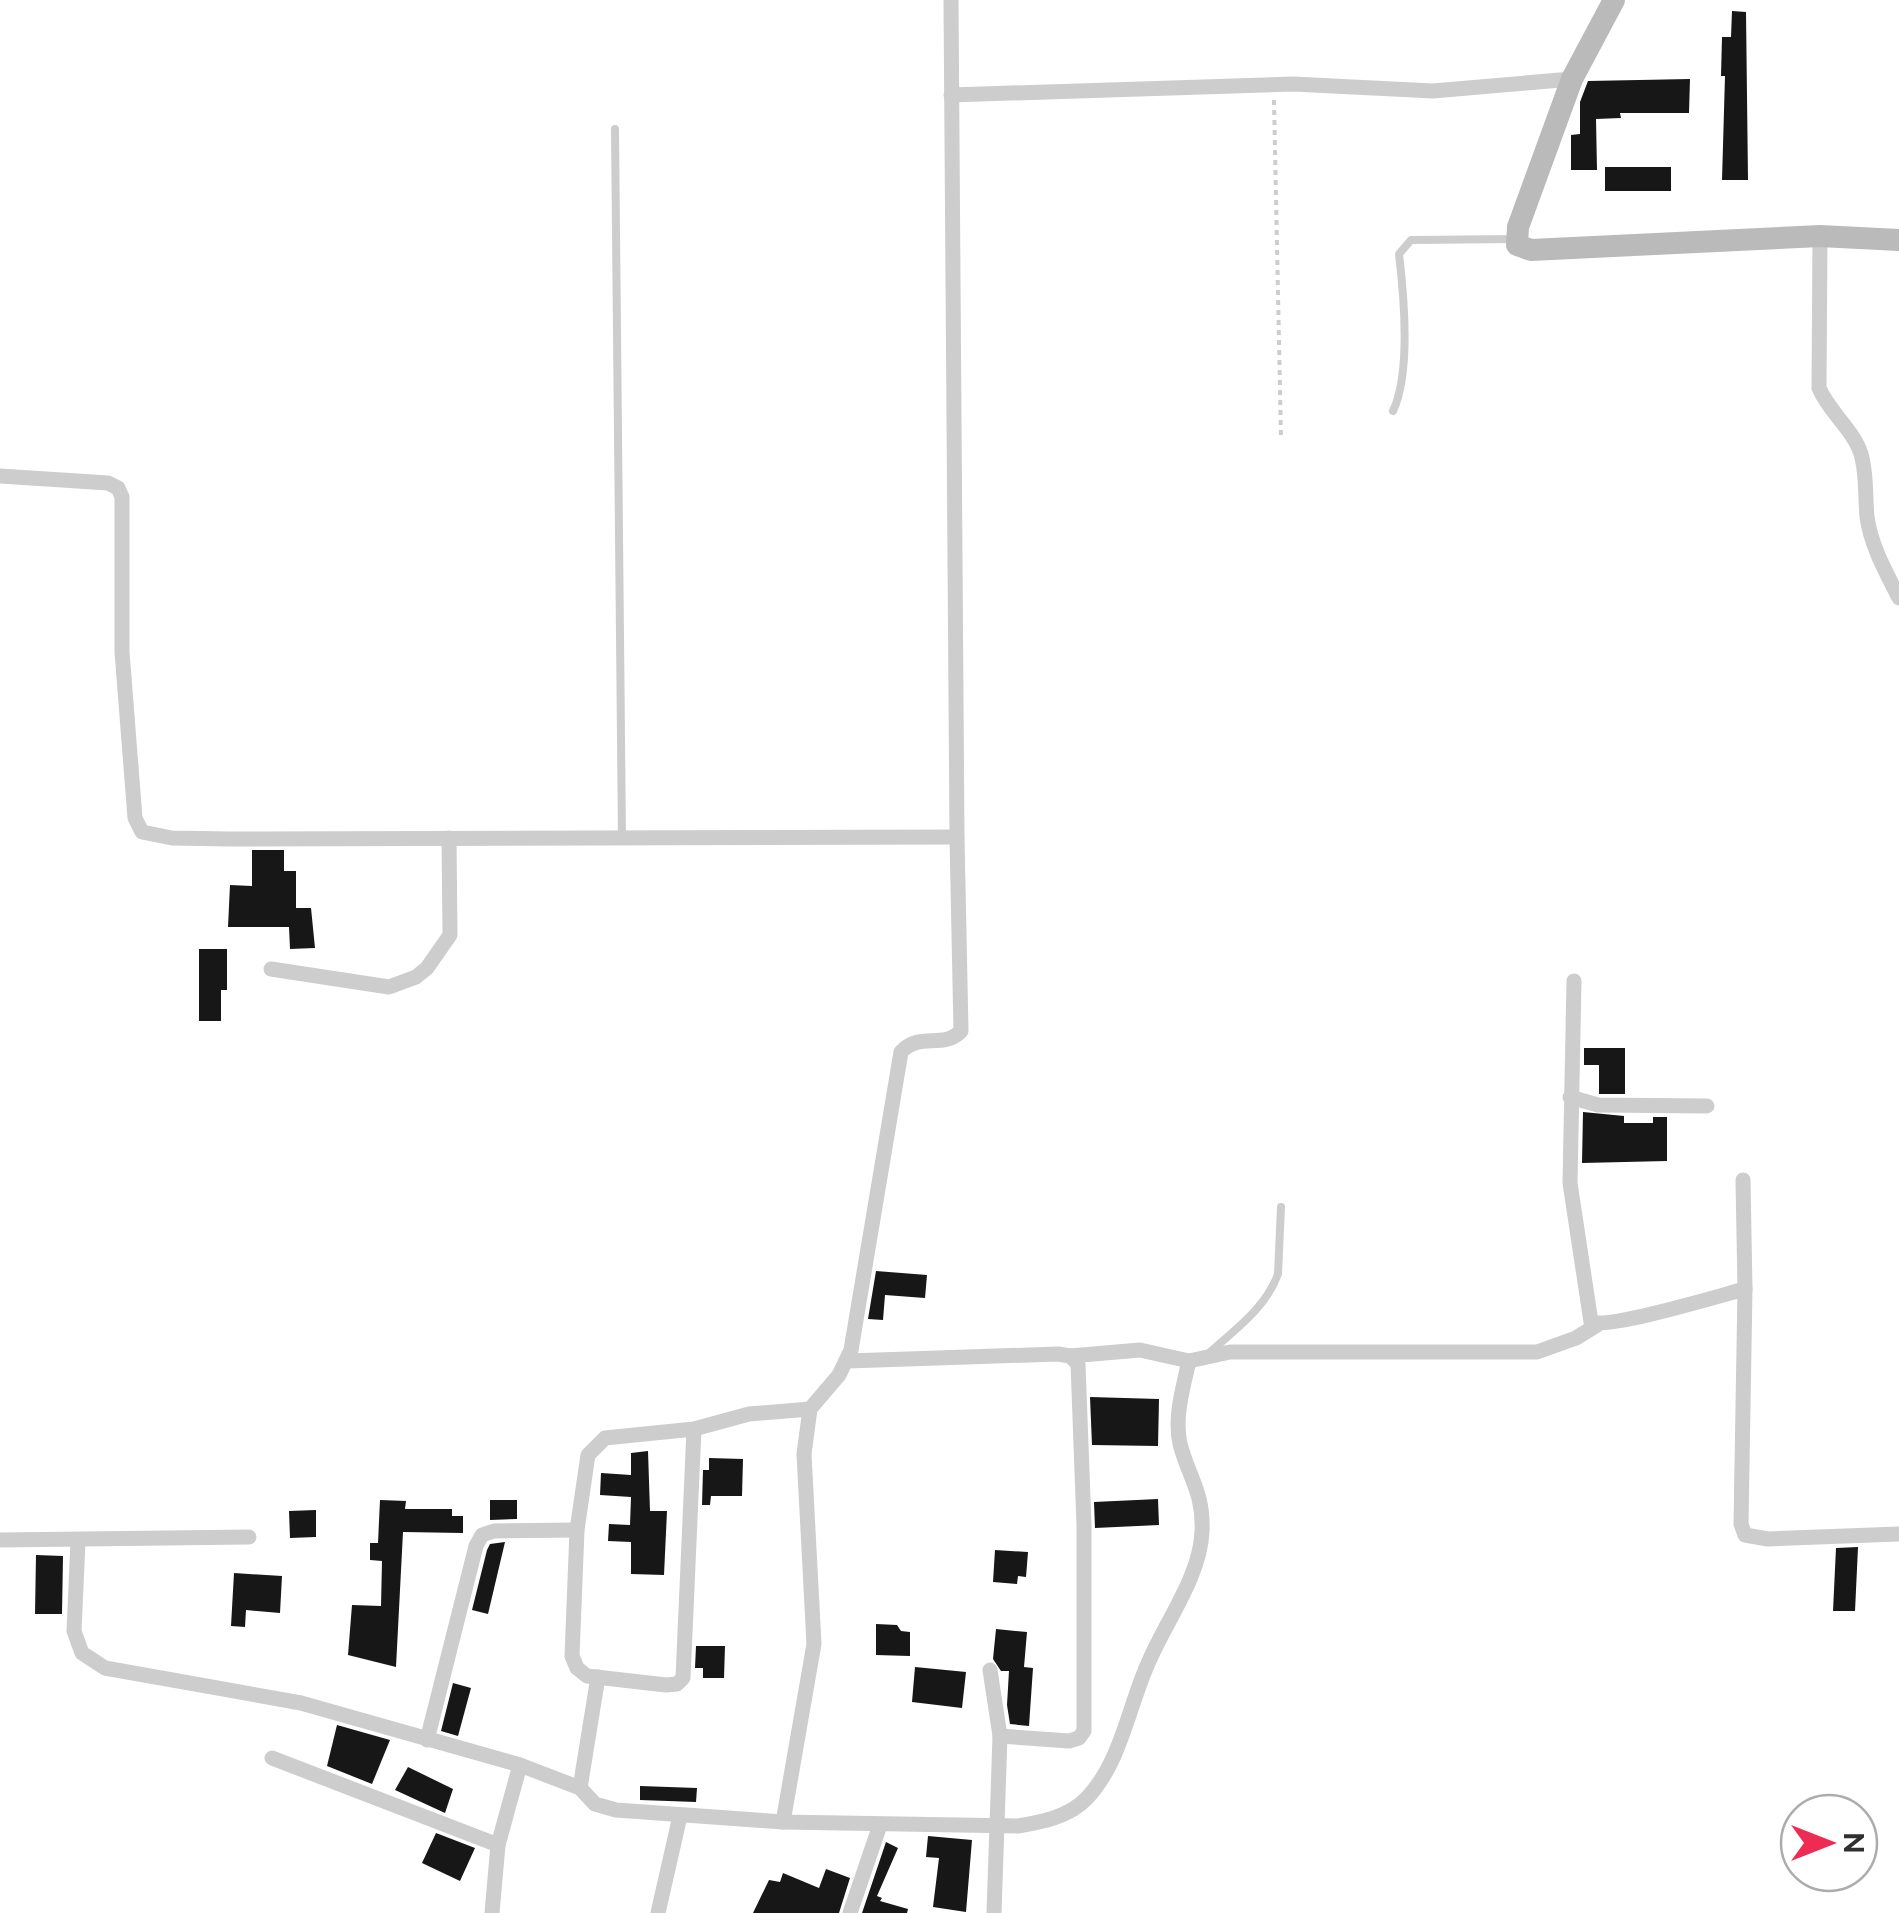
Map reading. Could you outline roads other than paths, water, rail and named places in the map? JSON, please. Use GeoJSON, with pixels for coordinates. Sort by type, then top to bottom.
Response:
{"type":"FeatureCollection","features":[{"type":"Feature","properties":{"kind":"main road"},"geometry":{"type":"LineString","coordinates":[[1614,0],[1572,79],[1515,238],[1517,245],[1531,250],[1820,236],[1899,240]]}},
{"type":"Feature","properties":{"kind":"street"},"geometry":{"type":"LineString","coordinates":[[782,1822],[814,1644],[804,1454],[810,1409],[848,1362],[900,1052],[914,1041],[949,1040],[961,1032],[951,0]]}},
{"type":"Feature","properties":{"kind":"street"},"geometry":{"type":"LineString","coordinates":[[952,95],[1273,85],[1433,90],[1572,79]]}},
{"type":"Feature","properties":{"kind":"street"},"geometry":{"type":"LineString","coordinates":[[1820,236],[1819,388],[1860,454],[1868,522],[1876,550],[1899,598]]}},
{"type":"Feature","properties":{"kind":"street"},"geometry":{"type":"LineString","coordinates":[[0,476],[108,483],[118,488],[122,496],[122,652],[135,818],[142,832],[210,839],[957,837]]}},
{"type":"Feature","properties":{"kind":"street"},"geometry":{"type":"LineString","coordinates":[[272,970],[389,987],[416,977],[450,935],[449,838]]}},
{"type":"Feature","properties":{"kind":"street"},"geometry":{"type":"LineString","coordinates":[[1574,981],[1570,1183],[1586,1272],[1588,1315],[1591,1322],[1598,1324]]}},
{"type":"Feature","properties":{"kind":"street"},"geometry":{"type":"LineString","coordinates":[[1570,1097],[1598,1105],[1707,1106]]}},
{"type":"Feature","properties":{"kind":"street"},"geometry":{"type":"LineString","coordinates":[[1743,1180],[1741,1524],[1745,1534],[1768,1538],[1899,1534]]}},
{"type":"Feature","properties":{"kind":"street"},"geometry":{"type":"LineString","coordinates":[[848,1362],[986,1354],[1070,1356],[1140,1350],[1188,1361],[1230,1352],[1537,1352],[1576,1338],[1598,1324],[1745,1289]]}},
{"type":"Feature","properties":{"kind":"street"},"geometry":{"type":"LineString","coordinates":[[1000,1736],[1068,1741],[1080,1738],[1084,1730],[1080,1372],[1070,1356]]}},
{"type":"Feature","properties":{"kind":"street"},"geometry":{"type":"LineString","coordinates":[[78,1541],[74,1631],[82,1652],[105,1668],[301,1703],[520,1765],[580,1788],[595,1804],[616,1810],[782,1822],[996,1828],[1045,1821],[1088,1798],[1121,1738],[1148,1661],[1200,1548],[1200,1493],[1178,1426],[1188,1361]]}},
{"type":"Feature","properties":{"kind":"street"},"geometry":{"type":"LineString","coordinates":[[694,1428],[683,1678],[677,1684],[666,1685],[587,1676],[576,1668],[572,1656],[578,1530],[588,1455],[594,1446],[605,1438],[694,1428],[739,1415],[810,1409]]}},
{"type":"Feature","properties":{"kind":"street"},"geometry":{"type":"LineString","coordinates":[[427,1740],[482,1535],[494,1531],[578,1530]]}},
{"type":"Feature","properties":{"kind":"street"},"geometry":{"type":"LineString","coordinates":[[0,1540],[250,1537]]}},
{"type":"Feature","properties":{"kind":"street"},"geometry":{"type":"LineString","coordinates":[[990,1670],[1000,1736],[994,1913]]}},
{"type":"Feature","properties":{"kind":"street"},"geometry":{"type":"LineString","coordinates":[[580,1788],[598,1677]]}},
{"type":"Feature","properties":{"kind":"street"},"geometry":{"type":"LineString","coordinates":[[272,1758],[498,1844]]}},
{"type":"Feature","properties":{"kind":"street"},"geometry":{"type":"LineString","coordinates":[[492,1913],[498,1844],[520,1765]]}},
{"type":"Feature","properties":{"kind":"street"},"geometry":{"type":"LineString","coordinates":[[658,1913],[680,1816]]}},
{"type":"Feature","properties":{"kind":"street"},"geometry":{"type":"LineString","coordinates":[[850,1913],[880,1824]]}},
{"type":"Feature","properties":{"kind":"lane"},"geometry":{"type":"LineString","coordinates":[[615,130],[622,839]]}},
{"type":"Feature","properties":{"kind":"lane"},"geometry":{"type":"LineString","coordinates":[[1394,411],[1401,389],[1403,346],[1399,254],[1411,240],[1515,238]]}},
{"type":"Feature","properties":{"kind":"lane"},"geometry":{"type":"LineString","coordinates":[[1206,1356],[1260,1306],[1274,1284],[1281,1207]]}}]}
